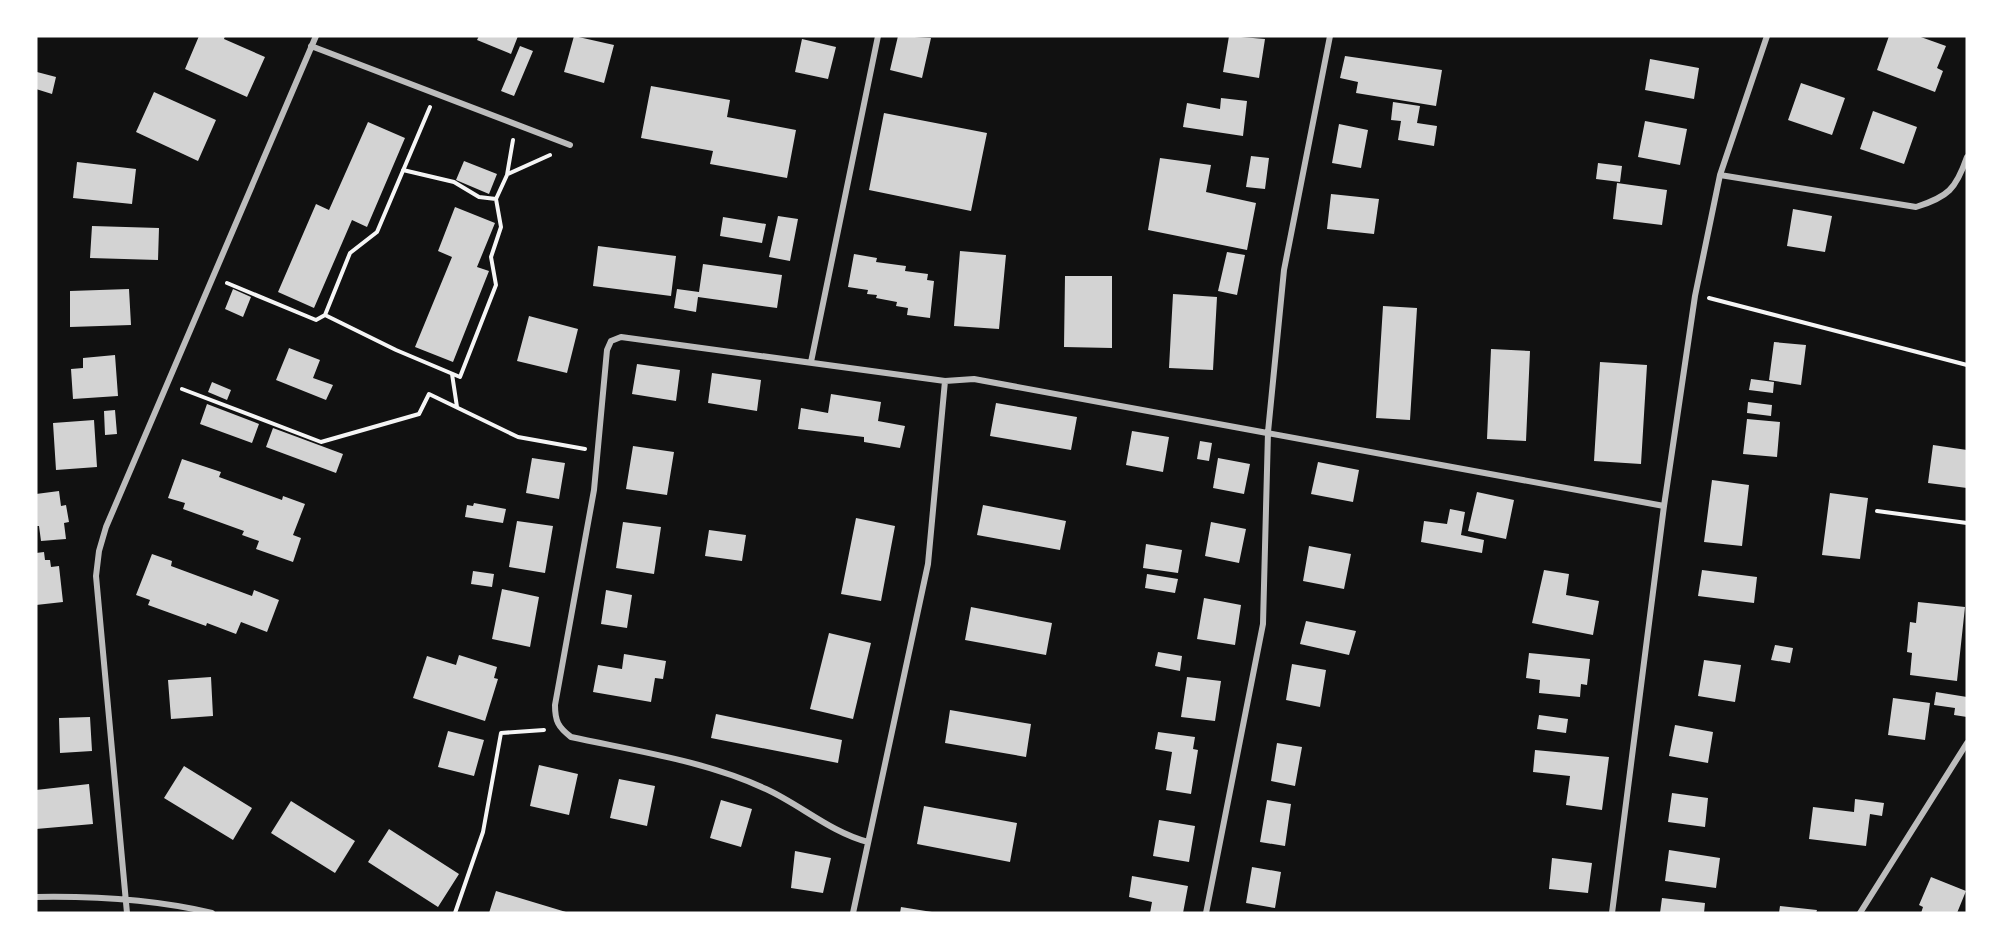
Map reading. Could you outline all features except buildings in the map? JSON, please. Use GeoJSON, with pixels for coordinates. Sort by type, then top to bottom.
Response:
{"type":"FeatureCollection","features":[{"type":"Feature","properties":{"kind":"street"},"geometry":{"type":"LineString","coordinates":[[127,913],[96,576],[99,551],[106,527],[316,36]]}},
{"type":"Feature","properties":{"kind":"street"},"geometry":{"type":"LineString","coordinates":[[811,362],[878,36]]}},
{"type":"Feature","properties":{"kind":"street"},"geometry":{"type":"LineString","coordinates":[[1206,913],[1263,624],[1268,432],[1284,270],[1330,36]]}},
{"type":"Feature","properties":{"kind":"street"},"geometry":{"type":"LineString","coordinates":[[1612,913],[1664,506],[1695,296],[1720,175],[1733,129],[1767,36]]}},
{"type":"Feature","properties":{"kind":"street"},"geometry":{"type":"LineString","coordinates":[[311,46],[570,146]]}},
{"type":"Feature","properties":{"kind":"street"},"geometry":{"type":"LineString","coordinates":[[1720,175],[1916,207],[1942,199],[1961,175],[1967,157]]}},
{"type":"Feature","properties":{"kind":"street"},"geometry":{"type":"LineString","coordinates":[[868,842],[848,836],[767,789],[713,769],[571,737],[560,729],[555,719],[555,705],[600,451],[607,350],[611,341],[621,337],[945,381],[974,379],[1664,506]]}},
{"type":"Feature","properties":{"kind":"street"},"geometry":{"type":"LineString","coordinates":[[853,913],[928,564],[945,381]]}},
{"type":"Feature","properties":{"kind":"street"},"geometry":{"type":"LineString","coordinates":[[1860,913],[1967,743]]}},
{"type":"Feature","properties":{"kind":"street"},"geometry":{"type":"LineString","coordinates":[[36,897],[126,897],[172,903],[212,913]]}},
{"type":"Feature","properties":{"kind":"path"},"geometry":{"type":"LineString","coordinates":[[243,290],[315,320],[325,315],[350,252],[377,232],[435,95]]}},
{"type":"Feature","properties":{"kind":"path"},"geometry":{"type":"LineString","coordinates":[[325,315],[460,376],[496,285],[491,257],[502,222],[496,199],[507,175],[509,149],[518,126]]}},
{"type":"Feature","properties":{"kind":"path"},"geometry":{"type":"LineString","coordinates":[[507,175],[570,146]]}},
{"type":"Feature","properties":{"kind":"path"},"geometry":{"type":"LineString","coordinates":[[403,170],[454,182],[479,197],[496,199]]}},
{"type":"Feature","properties":{"kind":"path"},"geometry":{"type":"LineString","coordinates":[[1728,302],[1967,365]]}},
{"type":"Feature","properties":{"kind":"path"},"geometry":{"type":"LineString","coordinates":[[452,373],[457,408]]}},
{"type":"Feature","properties":{"kind":"path"},"geometry":{"type":"LineString","coordinates":[[168,383],[321,442],[419,414],[429,394],[518,437],[600,451]]}},
{"type":"Feature","properties":{"kind":"path"},"geometry":{"type":"LineString","coordinates":[[1877,510],[1967,523]]}},
{"type":"Feature","properties":{"kind":"path"},"geometry":{"type":"LineString","coordinates":[[454,913],[483,832],[501,733],[560,729]]}}]}
